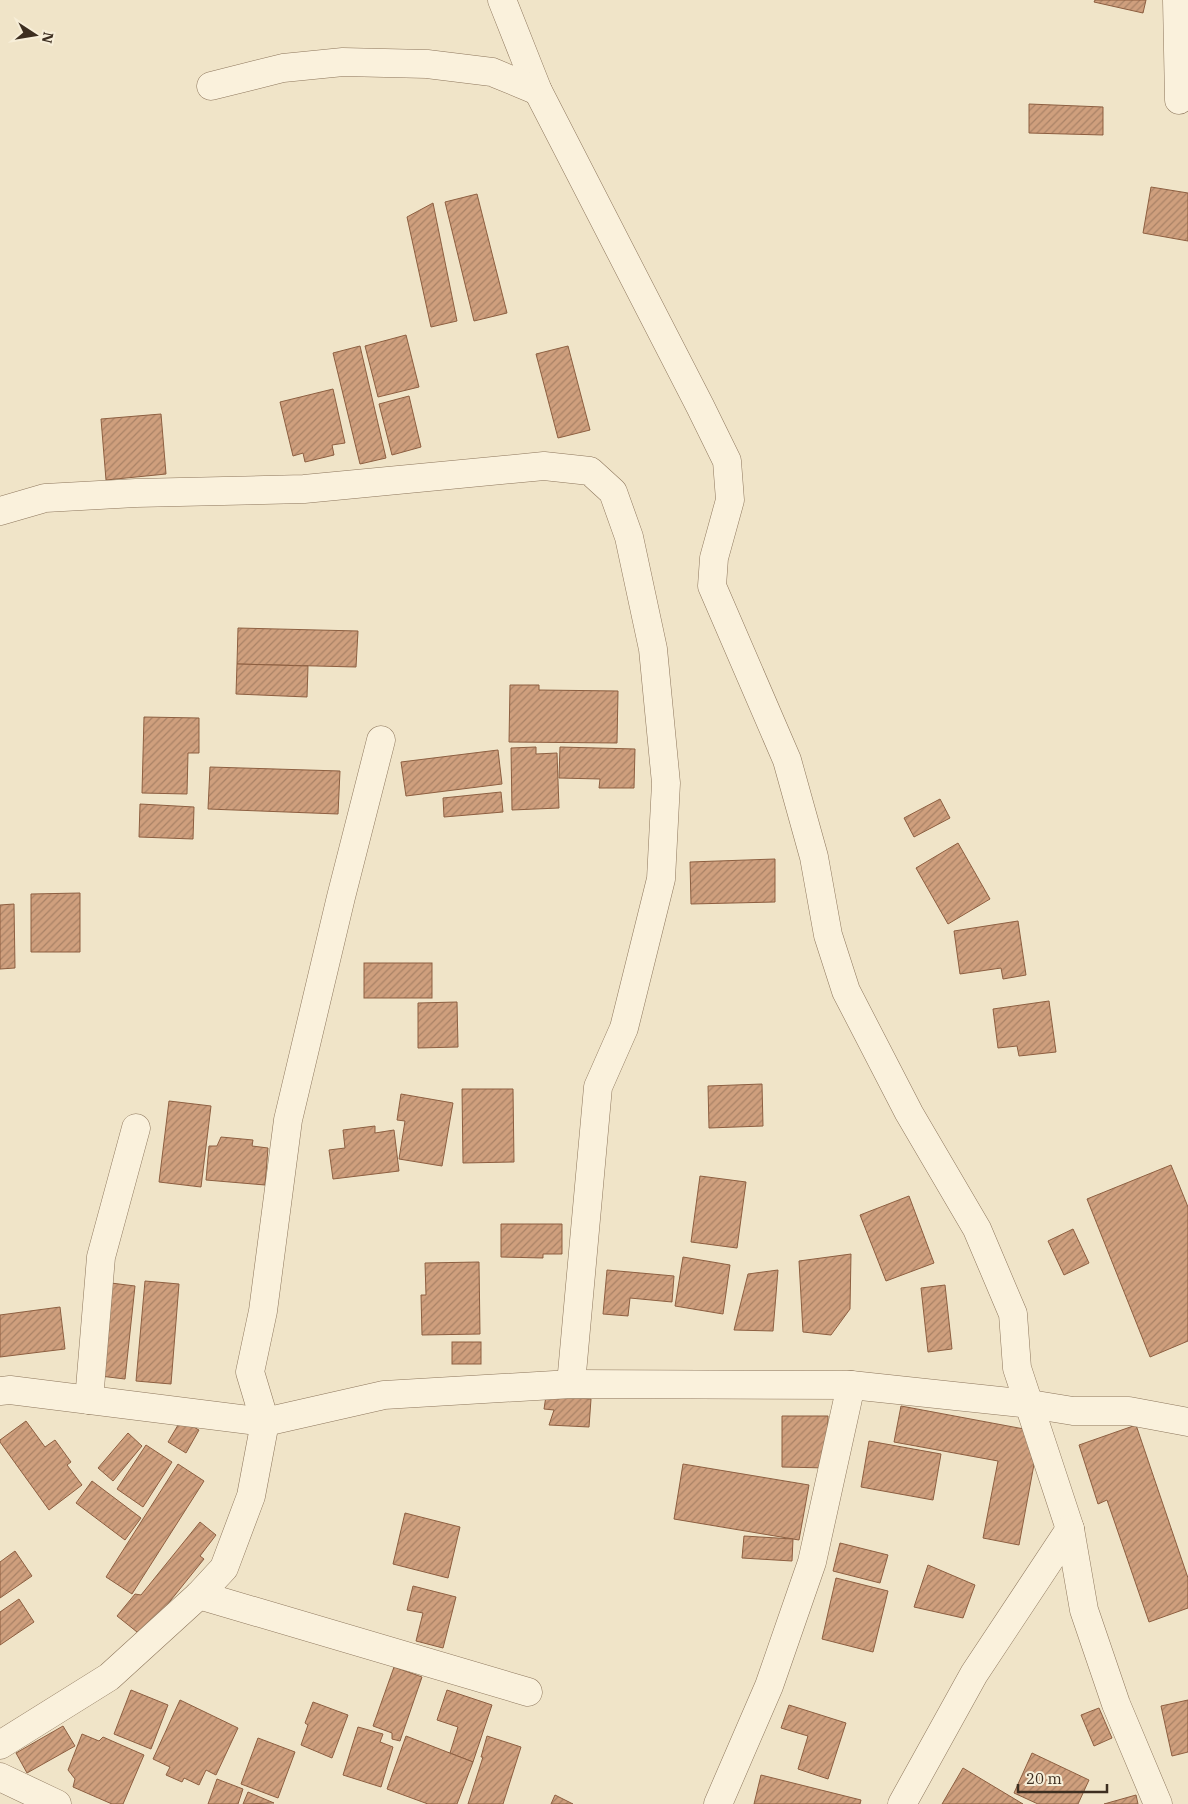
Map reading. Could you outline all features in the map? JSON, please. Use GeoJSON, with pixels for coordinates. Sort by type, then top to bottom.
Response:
{"type":"FeatureCollection","features":[{"type":"Feature","properties":{"kind":"street"},"geometry":{"type":"LineString","coordinates":[[502,0],[538,91],[727,461],[730,500],[714,558],[712,586],[787,760],[814,857],[828,935],[846,991],[910,1113],[977,1230],[1013,1314],[1017,1368],[1070,1529],[1084,1610],[1116,1704],[1158,1804]]}},
{"type":"Feature","properties":{"kind":"street"},"geometry":{"type":"LineString","coordinates":[[1177,0],[1179,100]]}},
{"type":"Feature","properties":{"kind":"street"},"geometry":{"type":"LineString","coordinates":[[211,86],[283,68],[343,62],[427,64],[492,72],[538,91]]}},
{"type":"Feature","properties":{"kind":"street"},"geometry":{"type":"LineString","coordinates":[[0,511],[45,498],[136,493],[304,489],[544,466],[590,471],[613,492],[629,537],[653,649],[666,783],[661,879],[624,1028],[598,1087],[571,1384]]}},
{"type":"Feature","properties":{"kind":"street"},"geometry":{"type":"LineString","coordinates":[[0,1745],[109,1677],[199,1595],[224,1568],[251,1496],[265,1422],[250,1372],[263,1311],[288,1120],[341,897],[381,740]]}},
{"type":"Feature","properties":{"kind":"street"},"geometry":{"type":"LineString","coordinates":[[90,1400],[101,1257],[136,1128]]}},
{"type":"Feature","properties":{"kind":"street"},"geometry":{"type":"LineString","coordinates":[[0,1391],[10,1390],[265,1422],[384,1395],[571,1384],[851,1385],[1030,1404],[1073,1411],[1129,1411],[1188,1422]]}},
{"type":"Feature","properties":{"kind":"street"},"geometry":{"type":"LineString","coordinates":[[718,1804],[769,1686],[812,1562],[851,1385]]}},
{"type":"Feature","properties":{"kind":"street"},"geometry":{"type":"LineString","coordinates":[[902,1804],[974,1674],[1070,1529]]}},
{"type":"Feature","properties":{"kind":"street"},"geometry":{"type":"LineString","coordinates":[[199,1595],[528,1692]]}},
{"type":"Feature","properties":{"kind":"street"},"geometry":{"type":"LineString","coordinates":[[0,1777],[57,1804]]}},
{"type":"Feature","properties":{"kind":"building"},"geometry":{"type":"Polygon","coordinates":[[[1095,0],[1146,0],[1143,13],[1094,2],[1095,0]]]}},
{"type":"Feature","properties":{"kind":"building"},"geometry":{"type":"Polygon","coordinates":[[[1029,104],[1103,107],[1103,135],[1029,133],[1029,104]]]}},
{"type":"Feature","properties":{"kind":"building"},"geometry":{"type":"Polygon","coordinates":[[[1151,187],[1188,193],[1188,241],[1143,233],[1151,187]]]}},
{"type":"Feature","properties":{"kind":"building"},"geometry":{"type":"Polygon","coordinates":[[[477,194],[507,313],[474,321],[445,202],[477,194]]]}},
{"type":"Feature","properties":{"kind":"building"},"geometry":{"type":"Polygon","coordinates":[[[433,203],[457,321],[431,327],[407,217],[433,203]]]}},
{"type":"Feature","properties":{"kind":"building"},"geometry":{"type":"Polygon","coordinates":[[[406,335],[419,387],[378,397],[365,346],[406,335]]]}},
{"type":"Feature","properties":{"kind":"building"},"geometry":{"type":"Polygon","coordinates":[[[360,346],[386,458],[360,464],[333,353],[360,346]]]}},
{"type":"Feature","properties":{"kind":"building"},"geometry":{"type":"Polygon","coordinates":[[[568,346],[590,430],[558,438],[536,354],[568,346]]]}},
{"type":"Feature","properties":{"kind":"building"},"geometry":{"type":"Polygon","coordinates":[[[333,389],[345,443],[332,445],[334,455],[305,462],[303,453],[293,456],[280,402],[333,389]]]}},
{"type":"Feature","properties":{"kind":"building"},"geometry":{"type":"Polygon","coordinates":[[[409,396],[421,447],[392,455],[379,404],[409,396]]]}},
{"type":"Feature","properties":{"kind":"building"},"geometry":{"type":"Polygon","coordinates":[[[161,414],[166,474],[106,480],[101,419],[161,414]]]}},
{"type":"Feature","properties":{"kind":"building"},"geometry":{"type":"Polygon","coordinates":[[[238,628],[358,631],[356,667],[237,664],[238,628]]]}},
{"type":"Feature","properties":{"kind":"building"},"geometry":{"type":"Polygon","coordinates":[[[237,664],[308,666],[307,697],[236,694],[237,664]]]}},
{"type":"Feature","properties":{"kind":"building"},"geometry":{"type":"Polygon","coordinates":[[[510,685],[539,685],[539,690],[618,691],[617,743],[509,742],[510,685]]]}},
{"type":"Feature","properties":{"kind":"building"},"geometry":{"type":"Polygon","coordinates":[[[144,717],[199,718],[199,753],[188,753],[187,794],[142,793],[144,717]]]}},
{"type":"Feature","properties":{"kind":"building"},"geometry":{"type":"Polygon","coordinates":[[[536,747],[536,754],[557,753],[559,808],[512,810],[511,748],[536,747]]]}},
{"type":"Feature","properties":{"kind":"building"},"geometry":{"type":"Polygon","coordinates":[[[560,747],[635,749],[634,788],[599,788],[600,779],[559,778],[560,747]]]}},
{"type":"Feature","properties":{"kind":"building"},"geometry":{"type":"Polygon","coordinates":[[[498,750],[502,784],[406,796],[401,762],[498,750]]]}},
{"type":"Feature","properties":{"kind":"building"},"geometry":{"type":"Polygon","coordinates":[[[210,767],[340,771],[338,814],[208,809],[210,767]]]}},
{"type":"Feature","properties":{"kind":"building"},"geometry":{"type":"Polygon","coordinates":[[[501,792],[503,812],[444,817],[443,798],[501,792]]]}},
{"type":"Feature","properties":{"kind":"building"},"geometry":{"type":"Polygon","coordinates":[[[940,799],[950,818],[914,837],[904,818],[940,799]]]}},
{"type":"Feature","properties":{"kind":"building"},"geometry":{"type":"Polygon","coordinates":[[[140,804],[194,807],[193,839],[139,837],[140,804]]]}},
{"type":"Feature","properties":{"kind":"building"},"geometry":{"type":"Polygon","coordinates":[[[958,843],[990,899],[948,924],[916,868],[958,843]]]}},
{"type":"Feature","properties":{"kind":"building"},"geometry":{"type":"Polygon","coordinates":[[[775,859],[775,902],[691,904],[690,862],[775,859]]]}},
{"type":"Feature","properties":{"kind":"building"},"geometry":{"type":"Polygon","coordinates":[[[80,893],[80,952],[31,952],[31,894],[80,893]]]}},
{"type":"Feature","properties":{"kind":"building"},"geometry":{"type":"Polygon","coordinates":[[[14,904],[15,968],[0,969],[0,905],[14,904]]]}},
{"type":"Feature","properties":{"kind":"building"},"geometry":{"type":"Polygon","coordinates":[[[1018,921],[1026,975],[1003,979],[1001,968],[960,974],[954,931],[1018,921]]]}},
{"type":"Feature","properties":{"kind":"building"},"geometry":{"type":"Polygon","coordinates":[[[364,963],[432,963],[432,998],[364,998],[364,963]]]}},
{"type":"Feature","properties":{"kind":"building"},"geometry":{"type":"Polygon","coordinates":[[[1049,1001],[1056,1052],[1019,1056],[1017,1046],[998,1048],[993,1009],[1049,1001]]]}},
{"type":"Feature","properties":{"kind":"building"},"geometry":{"type":"Polygon","coordinates":[[[457,1002],[458,1047],[418,1048],[418,1003],[457,1002]]]}},
{"type":"Feature","properties":{"kind":"building"},"geometry":{"type":"Polygon","coordinates":[[[762,1084],[763,1126],[709,1128],[708,1086],[762,1084]]]}},
{"type":"Feature","properties":{"kind":"building"},"geometry":{"type":"Polygon","coordinates":[[[462,1089],[513,1089],[514,1162],[463,1163],[462,1089]]]}},
{"type":"Feature","properties":{"kind":"building"},"geometry":{"type":"Polygon","coordinates":[[[401,1094],[453,1103],[442,1166],[399,1159],[405,1121],[397,1120],[401,1094]]]}},
{"type":"Feature","properties":{"kind":"building"},"geometry":{"type":"Polygon","coordinates":[[[169,1101],[211,1106],[201,1187],[159,1182],[169,1101]]]}},
{"type":"Feature","properties":{"kind":"building"},"geometry":{"type":"Polygon","coordinates":[[[375,1126],[375,1133],[394,1130],[399,1171],[333,1179],[329,1150],[345,1148],[343,1130],[375,1126]]]}},
{"type":"Feature","properties":{"kind":"building"},"geometry":{"type":"Polygon","coordinates":[[[221,1137],[253,1140],[252,1146],[268,1148],[265,1185],[206,1180],[209,1146],[217,1146],[221,1137]]]}},
{"type":"Feature","properties":{"kind":"building"},"geometry":{"type":"Polygon","coordinates":[[[1171,1165],[1188,1207],[1188,1341],[1150,1357],[1087,1199],[1171,1165]]]}},
{"type":"Feature","properties":{"kind":"building"},"geometry":{"type":"Polygon","coordinates":[[[700,1176],[746,1182],[737,1248],[691,1242],[700,1176]]]}},
{"type":"Feature","properties":{"kind":"building"},"geometry":{"type":"Polygon","coordinates":[[[909,1196],[934,1263],[886,1281],[860,1215],[909,1196]]]}},
{"type":"Feature","properties":{"kind":"building"},"geometry":{"type":"Polygon","coordinates":[[[501,1224],[562,1224],[562,1254],[543,1254],[543,1258],[501,1257],[501,1224]]]}},
{"type":"Feature","properties":{"kind":"building"},"geometry":{"type":"Polygon","coordinates":[[[1073,1229],[1089,1263],[1064,1275],[1048,1241],[1073,1229]]]}},
{"type":"Feature","properties":{"kind":"building"},"geometry":{"type":"Polygon","coordinates":[[[851,1254],[850,1309],[831,1335],[803,1332],[799,1261],[851,1254]]]}},
{"type":"Feature","properties":{"kind":"building"},"geometry":{"type":"Polygon","coordinates":[[[683,1257],[730,1265],[723,1314],[675,1306],[683,1257]]]}},
{"type":"Feature","properties":{"kind":"building"},"geometry":{"type":"Polygon","coordinates":[[[479,1262],[480,1334],[422,1335],[421,1295],[426,1295],[425,1263],[479,1262]]]}},
{"type":"Feature","properties":{"kind":"building"},"geometry":{"type":"Polygon","coordinates":[[[607,1270],[674,1276],[672,1302],[630,1298],[628,1316],[603,1314],[607,1270]]]}},
{"type":"Feature","properties":{"kind":"building"},"geometry":{"type":"Polygon","coordinates":[[[778,1270],[773,1331],[734,1330],[748,1274],[778,1270]]]}},
{"type":"Feature","properties":{"kind":"building"},"geometry":{"type":"Polygon","coordinates":[[[145,1281],[179,1284],[171,1384],[136,1381],[145,1281]]]}},
{"type":"Feature","properties":{"kind":"building"},"geometry":{"type":"Polygon","coordinates":[[[111,1283],[135,1286],[125,1379],[100,1376],[111,1283]]]}},
{"type":"Feature","properties":{"kind":"building"},"geometry":{"type":"Polygon","coordinates":[[[945,1285],[952,1349],[928,1352],[921,1288],[945,1285]]]}},
{"type":"Feature","properties":{"kind":"building"},"geometry":{"type":"Polygon","coordinates":[[[60,1307],[65,1349],[0,1357],[0,1315],[60,1307]]]}},
{"type":"Feature","properties":{"kind":"building"},"geometry":{"type":"Polygon","coordinates":[[[452,1342],[481,1342],[481,1364],[452,1364],[452,1342]]]}},
{"type":"Feature","properties":{"kind":"building"},"geometry":{"type":"Polygon","coordinates":[[[546,1396],[591,1399],[589,1427],[549,1425],[554,1410],[544,1409],[546,1396]]]}},
{"type":"Feature","properties":{"kind":"building"},"geometry":{"type":"Polygon","coordinates":[[[901,1406],[1040,1432],[1019,1545],[983,1538],[998,1461],[894,1442],[901,1406]]]}},
{"type":"Feature","properties":{"kind":"building"},"geometry":{"type":"Polygon","coordinates":[[[782,1416],[828,1416],[828,1468],[782,1467],[782,1416]]]}},
{"type":"Feature","properties":{"kind":"building"},"geometry":{"type":"Polygon","coordinates":[[[181,1420],[199,1430],[186,1453],[168,1442],[181,1420]]]}},
{"type":"Feature","properties":{"kind":"building"},"geometry":{"type":"Polygon","coordinates":[[[26,1421],[45,1447],[55,1440],[71,1462],[67,1465],[82,1485],[49,1510],[0,1442],[0,1440],[26,1421]]]}},
{"type":"Feature","properties":{"kind":"building"},"geometry":{"type":"Polygon","coordinates":[[[1136,1425],[1188,1578],[1188,1608],[1149,1622],[1107,1500],[1098,1504],[1079,1445],[1136,1425]]]}},
{"type":"Feature","properties":{"kind":"building"},"geometry":{"type":"Polygon","coordinates":[[[128,1433],[142,1446],[113,1481],[98,1468],[128,1433]]]}},
{"type":"Feature","properties":{"kind":"building"},"geometry":{"type":"Polygon","coordinates":[[[869,1441],[941,1454],[933,1500],[861,1487],[869,1441]]]}},
{"type":"Feature","properties":{"kind":"building"},"geometry":{"type":"Polygon","coordinates":[[[146,1445],[172,1462],[143,1507],[117,1489],[146,1445]]]}},
{"type":"Feature","properties":{"kind":"building"},"geometry":{"type":"Polygon","coordinates":[[[178,1464],[204,1481],[132,1594],[106,1577],[178,1464]]]}},
{"type":"Feature","properties":{"kind":"building"},"geometry":{"type":"Polygon","coordinates":[[[683,1464],[809,1485],[799,1540],[674,1519],[683,1464]]]}},
{"type":"Feature","properties":{"kind":"building"},"geometry":{"type":"Polygon","coordinates":[[[92,1481],[141,1518],[125,1540],[76,1503],[92,1481]]]}},
{"type":"Feature","properties":{"kind":"building"},"geometry":{"type":"Polygon","coordinates":[[[405,1513],[460,1527],[448,1578],[393,1564],[405,1513]]]}},
{"type":"Feature","properties":{"kind":"building"},"geometry":{"type":"Polygon","coordinates":[[[200,1522],[216,1535],[200,1556],[204,1559],[142,1636],[117,1616],[135,1594],[141,1595],[200,1522]]]}},
{"type":"Feature","properties":{"kind":"building"},"geometry":{"type":"Polygon","coordinates":[[[744,1536],[793,1539],[792,1561],[742,1558],[744,1536]]]}},
{"type":"Feature","properties":{"kind":"building"},"geometry":{"type":"Polygon","coordinates":[[[840,1543],[888,1555],[880,1583],[833,1571],[840,1543]]]}},
{"type":"Feature","properties":{"kind":"building"},"geometry":{"type":"Polygon","coordinates":[[[15,1551],[32,1576],[0,1598],[0,1562],[15,1551]]]}},
{"type":"Feature","properties":{"kind":"building"},"geometry":{"type":"Polygon","coordinates":[[[928,1565],[975,1585],[963,1618],[914,1607],[928,1565]]]}},
{"type":"Feature","properties":{"kind":"building"},"geometry":{"type":"Polygon","coordinates":[[[836,1578],[888,1591],[873,1652],[822,1639],[836,1578]]]}},
{"type":"Feature","properties":{"kind":"building"},"geometry":{"type":"Polygon","coordinates":[[[413,1586],[456,1597],[443,1648],[416,1641],[423,1613],[407,1610],[413,1586]]]}},
{"type":"Feature","properties":{"kind":"building"},"geometry":{"type":"Polygon","coordinates":[[[19,1599],[34,1622],[0,1645],[0,1612],[19,1599]]]}},
{"type":"Feature","properties":{"kind":"building"},"geometry":{"type":"Polygon","coordinates":[[[394,1667],[422,1677],[400,1741],[392,1739],[392,1733],[373,1726],[394,1667]]]}},
{"type":"Feature","properties":{"kind":"building"},"geometry":{"type":"Polygon","coordinates":[[[131,1690],[168,1705],[151,1749],[114,1734],[131,1690]]]}},
{"type":"Feature","properties":{"kind":"building"},"geometry":{"type":"Polygon","coordinates":[[[447,1690],[492,1705],[473,1762],[450,1753],[458,1727],[437,1720],[447,1690]]]}},
{"type":"Feature","properties":{"kind":"building"},"geometry":{"type":"Polygon","coordinates":[[[180,1700],[238,1728],[216,1775],[206,1770],[199,1785],[184,1778],[182,1782],[166,1775],[170,1767],[153,1759],[180,1700]]]}},
{"type":"Feature","properties":{"kind":"building"},"geometry":{"type":"Polygon","coordinates":[[[1188,1700],[1188,1752],[1172,1756],[1161,1706],[1188,1700]]]}},
{"type":"Feature","properties":{"kind":"building"},"geometry":{"type":"Polygon","coordinates":[[[313,1702],[348,1715],[332,1758],[301,1745],[308,1725],[305,1723],[313,1702]]]}},
{"type":"Feature","properties":{"kind":"building"},"geometry":{"type":"Polygon","coordinates":[[[789,1705],[846,1723],[828,1779],[798,1769],[808,1736],[781,1728],[789,1705]]]}},
{"type":"Feature","properties":{"kind":"building"},"geometry":{"type":"Polygon","coordinates":[[[1099,1708],[1112,1738],[1094,1746],[1081,1715],[1099,1708]]]}},
{"type":"Feature","properties":{"kind":"building"},"geometry":{"type":"Polygon","coordinates":[[[63,1726],[75,1746],[27,1773],[16,1753],[63,1726]]]}},
{"type":"Feature","properties":{"kind":"building"},"geometry":{"type":"Polygon","coordinates":[[[358,1727],[383,1734],[380,1742],[393,1747],[381,1787],[343,1775],[358,1727]]]}},
{"type":"Feature","properties":{"kind":"building"},"geometry":{"type":"Polygon","coordinates":[[[82,1734],[99,1741],[103,1737],[144,1755],[123,1804],[112,1804],[73,1787],[75,1779],[68,1770],[82,1734]]]}},
{"type":"Feature","properties":{"kind":"building"},"geometry":{"type":"Polygon","coordinates":[[[406,1736],[473,1762],[457,1804],[428,1804],[387,1789],[406,1736]]]}},
{"type":"Feature","properties":{"kind":"building"},"geometry":{"type":"Polygon","coordinates":[[[487,1736],[521,1747],[503,1804],[468,1804],[483,1757],[481,1757],[487,1736]]]}},
{"type":"Feature","properties":{"kind":"building"},"geometry":{"type":"Polygon","coordinates":[[[258,1738],[295,1752],[278,1798],[241,1784],[258,1738]]]}},
{"type":"Feature","properties":{"kind":"building"},"geometry":{"type":"Polygon","coordinates":[[[1032,1753],[1089,1780],[1078,1804],[1038,1804],[1014,1793],[1032,1753]]]}},
{"type":"Feature","properties":{"kind":"building"},"geometry":{"type":"Polygon","coordinates":[[[963,1768],[1023,1804],[942,1804],[963,1768]]]}},
{"type":"Feature","properties":{"kind":"building"},"geometry":{"type":"Polygon","coordinates":[[[761,1775],[861,1800],[860,1804],[754,1804],[761,1775]]]}},
{"type":"Feature","properties":{"kind":"building"},"geometry":{"type":"Polygon","coordinates":[[[217,1779],[243,1789],[238,1804],[208,1804],[217,1779]]]}},
{"type":"Feature","properties":{"kind":"building"},"geometry":{"type":"Polygon","coordinates":[[[248,1792],[274,1803],[243,1804],[248,1792]]]}},
{"type":"Feature","properties":{"kind":"building"},"geometry":{"type":"Polygon","coordinates":[[[555,1795],[573,1804],[551,1804],[555,1795]]]}},
{"type":"Feature","properties":{"kind":"building"},"geometry":{"type":"Polygon","coordinates":[[[1136,1795],[1138,1804],[1104,1804],[1136,1795]]]}}]}
